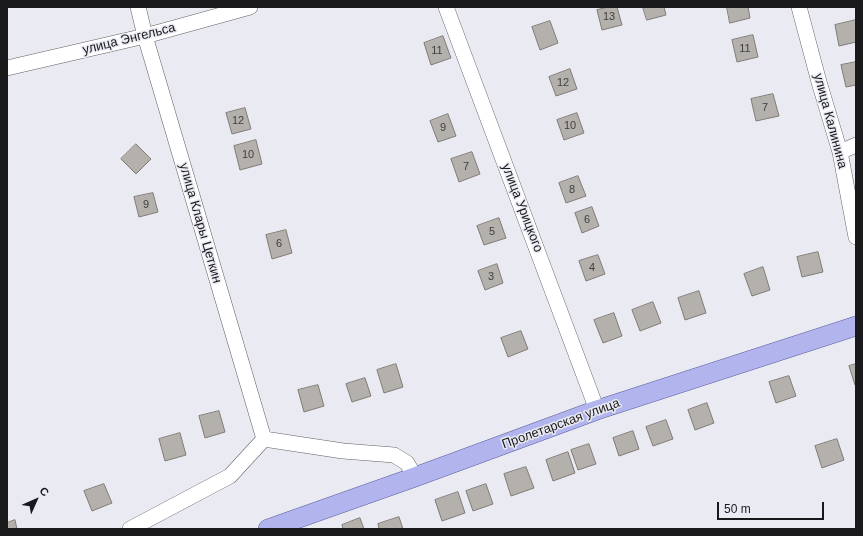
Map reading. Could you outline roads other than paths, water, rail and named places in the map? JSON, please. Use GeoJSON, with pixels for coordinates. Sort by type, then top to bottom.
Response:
{"type":"FeatureCollection","features":[{"type":"Feature","properties":{"kind":"main road","name":"Пролетарская улица"},"geometry":{"type":"LineString","coordinates":[[268,529],[597,410],[856,326]]}},
{"type":"Feature","properties":{"kind":"street","name":"улица Клары Цеткин"},"geometry":{"type":"LineString","coordinates":[[138,7],[145,36],[264,438]]}},
{"type":"Feature","properties":{"kind":"street","name":"улица Энгельса"},"geometry":{"type":"LineString","coordinates":[[7,68],[145,36],[250,7]]}},
{"type":"Feature","properties":{"kind":"street","name":"улица Урицкого"},"geometry":{"type":"LineString","coordinates":[[446,7],[597,410]]}},
{"type":"Feature","properties":{"kind":"street","name":"улица Калинина"},"geometry":{"type":"LineString","coordinates":[[800,7],[819,82],[840,152],[856,237]]}},
{"type":"Feature","properties":{"kind":"street"},"geometry":{"type":"LineString","coordinates":[[840,152],[856,145]]}},
{"type":"Feature","properties":{"kind":"street"},"geometry":{"type":"LineString","coordinates":[[130,529],[230,476],[264,438],[343,451],[394,455],[407,463],[415,477]]}}]}
